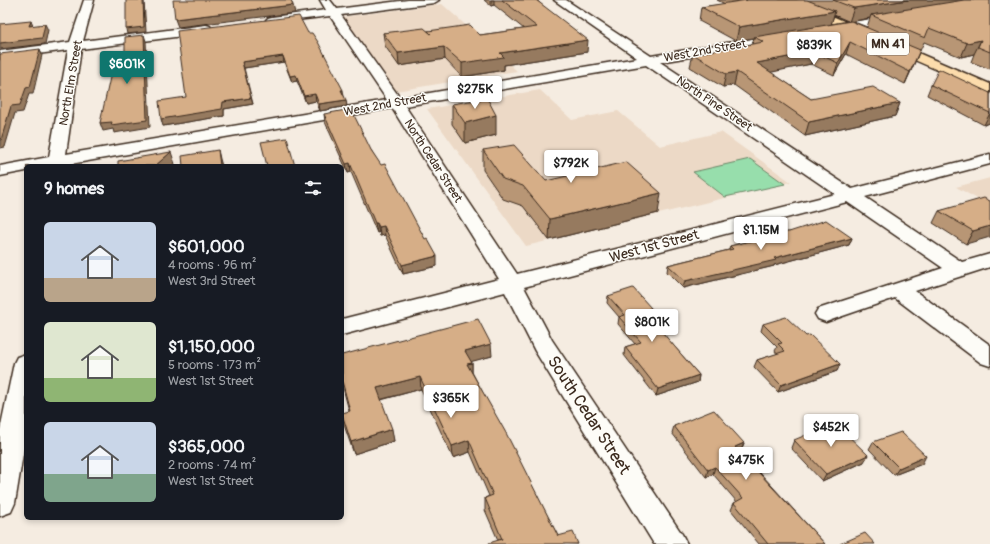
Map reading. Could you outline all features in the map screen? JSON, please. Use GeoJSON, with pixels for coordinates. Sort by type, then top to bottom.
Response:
{"type":"FeatureCollection","features":[{"type":"Feature","properties":{"kind":"main road","name":"MN 41"},"geometry":{"type":"LineString","coordinates":[[786,0],[990,80]]}},
{"type":"Feature","properties":{"kind":"main road","name":"MN 41"},"geometry":{"type":"LineString","coordinates":[[805,0],[855,26],[990,89]]}},
{"type":"Feature","properties":{"kind":"street","name":"North Elm Street"},"geometry":{"type":"LineString","coordinates":[[57,163],[75,46],[89,0]]}},
{"type":"Feature","properties":{"kind":"street"},"geometry":{"type":"LineString","coordinates":[[257,22],[329,6],[434,0]]}},
{"type":"Feature","properties":{"kind":"street","name":"North Pine Street"},"geometry":{"type":"LineString","coordinates":[[559,0],[959,269]]}},
{"type":"Feature","properties":{"kind":"street","name":"North Cedar Street"},"geometry":{"type":"LineString","coordinates":[[329,6],[396,103],[512,283]]}},
{"type":"Feature","properties":{"kind":"street"},"geometry":{"type":"LineString","coordinates":[[816,32],[909,16]]}},
{"type":"Feature","properties":{"kind":"street"},"geometry":{"type":"LineString","coordinates":[[0,55],[220,27]]}},
{"type":"Feature","properties":{"kind":"street","name":"West 2nd Street"},"geometry":{"type":"LineString","coordinates":[[47,164],[793,36]]}},
{"type":"Feature","properties":{"kind":"street","name":"West 1st Street"},"geometry":{"type":"LineString","coordinates":[[344,326],[849,194],[990,159]]}},
{"type":"Feature","properties":{"kind":"street","name":"West 2nd Street"},"geometry":{"type":"LineString","coordinates":[[0,171],[24,167]]}},
{"type":"Feature","properties":{"kind":"street"},"geometry":{"type":"LineString","coordinates":[[826,314],[898,289],[990,260]]}},
{"type":"Feature","properties":{"kind":"street","name":"South Cedar Street"},"geometry":{"type":"LineString","coordinates":[[512,283],[523,308],[544,345],[671,544]]}},
{"type":"Feature","properties":{"kind":"street"},"geometry":{"type":"LineString","coordinates":[[898,289],[990,357]]}},
{"type":"Feature","properties":{"kind":"street"},"geometry":{"type":"LineString","coordinates":[[0,503],[14,411],[24,370]]}},
{"type":"Feature","properties":{"kind":"shaded area"},"geometry":{"type":"Polygon","coordinates":[[[442,4],[517,71],[396,91],[342,17],[442,4]]]}},
{"type":"Feature","properties":{"kind":"shaded area"},"geometry":{"type":"Polygon","coordinates":[[[540,90],[572,120],[618,111],[660,146],[721,132],[791,182],[526,246],[427,109],[540,90]]]}},
{"type":"Feature","properties":{"kind":"shaded area"},"geometry":{"type":"Polygon","coordinates":[[[990,178],[990,206],[956,187],[990,178]]]}},
{"type":"Feature","properties":{"kind":"green space"},"geometry":{"type":"Polygon","coordinates":[[[750,159],[785,184],[725,197],[693,172],[750,159]]]}},
{"type":"Feature","properties":{"kind":"building"},"geometry":{"type":"Polygon","coordinates":[[[126,0],[143,0],[144,27],[126,29],[126,0]]]}},
{"type":"Feature","properties":{"kind":"building"},"geometry":{"type":"Polygon","coordinates":[[[173,0],[291,0],[293,5],[175,19],[173,0]]]}},
{"type":"Feature","properties":{"kind":"building"},"geometry":{"type":"Polygon","coordinates":[[[502,0],[536,0],[588,40],[500,53],[504,57],[462,63],[444,47],[398,53],[383,33],[424,28],[431,34],[428,31],[470,25],[480,35],[537,27],[502,0]]]}},
{"type":"Feature","properties":{"kind":"building"},"geometry":{"type":"Polygon","coordinates":[[[747,0],[807,0],[835,11],[739,27],[701,7],[747,0]]]}},
{"type":"Feature","properties":{"kind":"building"},"geometry":{"type":"Polygon","coordinates":[[[833,0],[908,0],[854,8],[833,0]]]}},
{"type":"Feature","properties":{"kind":"building"},"geometry":{"type":"Polygon","coordinates":[[[964,0],[990,0],[990,52],[978,47],[981,40],[967,43],[929,28],[925,38],[871,15],[964,0]]]}},
{"type":"Feature","properties":{"kind":"building"},"geometry":{"type":"Polygon","coordinates":[[[299,16],[308,33],[312,33],[318,42],[343,90],[341,90],[346,100],[319,104],[315,94],[304,96],[296,75],[290,76],[283,56],[242,62],[251,98],[223,102],[222,109],[161,119],[159,101],[186,97],[177,31],[299,16]]]}},
{"type":"Feature","properties":{"kind":"building"},"geometry":{"type":"Polygon","coordinates":[[[31,21],[29,26],[45,24],[42,38],[0,43],[0,24],[31,21]]]}},
{"type":"Feature","properties":{"kind":"building"},"geometry":{"type":"Polygon","coordinates":[[[851,21],[920,50],[910,72],[850,42],[838,63],[814,52],[757,63],[811,99],[873,87],[900,103],[809,122],[737,72],[726,74],[693,54],[764,42],[754,37],[851,21]]]}},
{"type":"Feature","properties":{"kind":"building"},"geometry":{"type":"Polygon","coordinates":[[[144,35],[147,120],[111,125],[112,122],[100,123],[115,55],[125,53],[125,37],[144,35]]]}},
{"type":"Feature","properties":{"kind":"building"},"geometry":{"type":"Polygon","coordinates":[[[40,49],[30,87],[26,88],[20,105],[11,106],[0,140],[0,54],[40,49]]]}},
{"type":"Feature","properties":{"kind":"building"},"geometry":{"type":"Polygon","coordinates":[[[939,69],[990,93],[990,113],[931,85],[939,69]]]}},
{"type":"Feature","properties":{"kind":"building"},"geometry":{"type":"Polygon","coordinates":[[[487,98],[496,115],[465,123],[452,104],[487,98]]]}},
{"type":"Feature","properties":{"kind":"building"},"geometry":{"type":"Polygon","coordinates":[[[351,109],[371,150],[381,165],[385,164],[425,239],[427,238],[437,256],[402,265],[384,226],[379,227],[377,223],[375,223],[350,163],[346,164],[324,114],[351,109]]]}},
{"type":"Feature","properties":{"kind":"building"},"geometry":{"type":"Polygon","coordinates":[[[287,138],[294,164],[266,164],[261,142],[287,138]]]}},
{"type":"Feature","properties":{"kind":"building"},"geometry":{"type":"Polygon","coordinates":[[[514,145],[546,181],[626,162],[661,193],[550,219],[523,186],[503,179],[483,150],[514,145]]]}},
{"type":"Feature","properties":{"kind":"building"},"geometry":{"type":"Polygon","coordinates":[[[218,150],[220,164],[183,164],[182,156],[218,150]]]}},
{"type":"Feature","properties":{"kind":"building"},"geometry":{"type":"Polygon","coordinates":[[[171,152],[157,164],[118,164],[118,161],[171,152]]]}},
{"type":"Feature","properties":{"kind":"building"},"geometry":{"type":"Polygon","coordinates":[[[984,198],[990,201],[990,226],[973,231],[939,211],[984,198]]]}},
{"type":"Feature","properties":{"kind":"building"},"geometry":{"type":"Polygon","coordinates":[[[826,220],[852,238],[774,258],[776,260],[685,281],[668,265],[733,249],[730,246],[789,232],[826,220]]]}},
{"type":"Feature","properties":{"kind":"building"},"geometry":{"type":"Polygon","coordinates":[[[633,288],[651,308],[644,311],[699,375],[658,389],[625,347],[641,342],[619,317],[625,315],[608,296],[633,288]]]}},
{"type":"Feature","properties":{"kind":"building"},"geometry":{"type":"Polygon","coordinates":[[[786,317],[806,336],[810,335],[840,364],[781,385],[757,360],[785,351],[778,344],[782,343],[763,324],[786,317]]]}},
{"type":"Feature","properties":{"kind":"building"},"geometry":{"type":"Polygon","coordinates":[[[478,319],[491,344],[465,351],[472,363],[467,364],[506,433],[558,536],[573,532],[578,544],[489,544],[502,539],[485,498],[493,495],[469,440],[452,446],[420,377],[377,388],[392,429],[351,442],[344,420],[344,412],[350,411],[344,388],[344,354],[478,319]]]}},
{"type":"Feature","properties":{"kind":"building"},"geometry":{"type":"Polygon","coordinates":[[[714,410],[744,443],[735,447],[825,544],[768,544],[734,503],[743,498],[715,467],[708,470],[674,426],[714,410]]]}},
{"type":"Feature","properties":{"kind":"building"},"geometry":{"type":"Polygon","coordinates":[[[835,423],[868,455],[826,474],[794,440],[835,423]]]}},
{"type":"Feature","properties":{"kind":"building"},"geometry":{"type":"Polygon","coordinates":[[[901,432],[926,456],[899,468],[873,442],[901,432]]]}},
{"type":"Feature","properties":{"kind":"building"},"geometry":{"type":"Polygon","coordinates":[[[865,533],[875,544],[840,544],[865,533]]]}}]}
